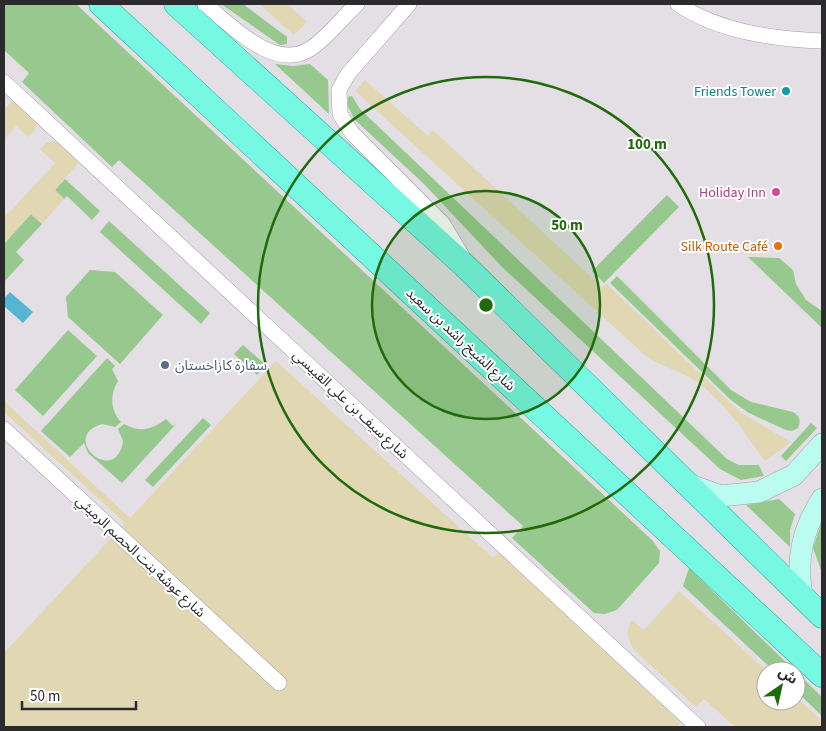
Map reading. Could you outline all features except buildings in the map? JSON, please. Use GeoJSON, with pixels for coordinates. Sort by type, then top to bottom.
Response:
{"type":"FeatureCollection","features":[{"type":"Feature","properties":{"kind":"main road","name":"شارع الشيخ راشد بن سعيد"},"geometry":{"type":"LineString","coordinates":[[101,4],[822,675]]}},
{"type":"Feature","properties":{"kind":"main road"},"geometry":{"type":"LineString","coordinates":[[176,4],[464,265],[822,616]]}},
{"type":"Feature","properties":{"kind":"main road"},"geometry":{"type":"LineString","coordinates":[[687,484],[721,496],[759,492],[794,475],[822,444]]}},
{"type":"Feature","properties":{"kind":"main road"},"geometry":{"type":"LineString","coordinates":[[802,596],[799,579],[801,544],[810,517],[822,499]]}},
{"type":"Feature","properties":{"kind":"street"},"geometry":{"type":"LineString","coordinates":[[205,4],[260,48],[284,55],[310,50],[357,4]]}},
{"type":"Feature","properties":{"kind":"street"},"geometry":{"type":"LineString","coordinates":[[409,4],[348,74],[340,90],[340,114],[352,134],[443,224],[456,244],[464,265]]}},
{"type":"Feature","properties":{"kind":"street"},"geometry":{"type":"LineString","coordinates":[[678,4],[735,30],[797,40],[822,41]]}},
{"type":"Feature","properties":{"kind":"street","name":"شارع سيف بن علي القبيسي"},"geometry":{"type":"LineString","coordinates":[[4,82],[698,727]]}},
{"type":"Feature","properties":{"kind":"street","name":"شارع عوشة بنت الحصم الرميثي"},"geometry":{"type":"LineString","coordinates":[[4,429],[279,683]]}},
{"type":"Feature","properties":{"kind":"green space"},"geometry":{"type":"Polygon","coordinates":[[[4,4],[76,4],[653,541],[660,551],[659,563],[617,610],[605,614],[594,613],[512,538],[523,526],[119,160],[112,167],[22,82],[29,73],[4,50],[4,4]]]}},
{"type":"Feature","properties":{"kind":"green space"},"geometry":{"type":"Polygon","coordinates":[[[221,4],[243,4],[287,37],[287,44],[280,45],[221,4]]]}},
{"type":"Feature","properties":{"kind":"green space"},"geometry":{"type":"Polygon","coordinates":[[[275,64],[293,66],[310,64],[328,80],[329,114],[275,64]]]}},
{"type":"Feature","properties":{"kind":"green space"},"geometry":{"type":"Polygon","coordinates":[[[352,96],[360,109],[727,459],[739,465],[759,465],[764,476],[741,480],[720,469],[502,267],[424,184],[354,119],[348,106],[348,97],[352,96]]]}},
{"type":"Feature","properties":{"kind":"green space"},"geometry":{"type":"Polygon","coordinates":[[[65,179],[100,211],[92,220],[67,196],[64,199],[55,190],[65,179]]]}},
{"type":"Feature","properties":{"kind":"green space"},"geometry":{"type":"Polygon","coordinates":[[[667,195],[679,207],[604,283],[592,271],[667,195]]]}},
{"type":"Feature","properties":{"kind":"green space"},"geometry":{"type":"Polygon","coordinates":[[[31,214],[42,224],[16,252],[24,260],[4,282],[4,244],[31,214]]]}},
{"type":"Feature","properties":{"kind":"green space"},"geometry":{"type":"Polygon","coordinates":[[[109,221],[210,313],[201,324],[100,232],[109,221]]]}},
{"type":"Feature","properties":{"kind":"green space"},"geometry":{"type":"Polygon","coordinates":[[[748,257],[779,258],[793,270],[796,284],[806,300],[822,311],[822,328],[748,257]]]}},
{"type":"Feature","properties":{"kind":"green space"},"geometry":{"type":"Polygon","coordinates":[[[90,270],[115,272],[163,315],[120,364],[68,317],[66,297],[90,270]]]}},
{"type":"Feature","properties":{"kind":"green space"},"geometry":{"type":"Polygon","coordinates":[[[617,276],[731,390],[751,402],[793,412],[799,418],[798,428],[792,431],[786,430],[749,413],[732,401],[610,283],[617,276]]]}},
{"type":"Feature","properties":{"kind":"green space"},"geometry":{"type":"Polygon","coordinates":[[[68,330],[97,356],[43,416],[15,390],[68,330]]]}},
{"type":"Feature","properties":{"kind":"green space"},"geometry":{"type":"Polygon","coordinates":[[[243,345],[266,365],[257,375],[234,354],[243,345]]]}},
{"type":"Feature","properties":{"kind":"green space"},"geometry":{"type":"Polygon","coordinates":[[[107,358],[115,366],[112,369],[118,381],[115,386],[112,402],[117,417],[121,422],[115,427],[102,424],[90,430],[86,439],[87,447],[93,455],[102,460],[111,460],[118,454],[123,441],[118,429],[124,424],[135,429],[145,429],[155,426],[166,419],[173,426],[177,423],[122,483],[88,453],[84,443],[70,457],[41,431],[107,358]]]}},
{"type":"Feature","properties":{"kind":"green space"},"geometry":{"type":"Polygon","coordinates":[[[203,418],[211,425],[153,487],[145,480],[203,418]]]}},
{"type":"Feature","properties":{"kind":"green space"},"geometry":{"type":"Polygon","coordinates":[[[811,423],[817,428],[786,461],[781,456],[811,423]]]}},
{"type":"Feature","properties":{"kind":"green space"},"geometry":{"type":"Polygon","coordinates":[[[779,499],[795,514],[790,530],[790,547],[746,505],[779,499]]]}},
{"type":"Feature","properties":{"kind":"green space"},"geometry":{"type":"Polygon","coordinates":[[[822,521],[822,573],[813,548],[822,521]]]}},
{"type":"Feature","properties":{"kind":"green space"},"geometry":{"type":"Polygon","coordinates":[[[689,568],[785,661],[763,661],[683,586],[689,568]]]}},
{"type":"Feature","properties":{"kind":"green space"},"geometry":{"type":"Polygon","coordinates":[[[806,682],[822,697],[822,716],[806,701],[806,682]]]}},
{"type":"Feature","properties":{"kind":"sand"},"geometry":{"type":"Polygon","coordinates":[[[259,4],[287,4],[307,22],[294,35],[259,4]]]}},
{"type":"Feature","properties":{"kind":"sand"},"geometry":{"type":"Polygon","coordinates":[[[365,80],[428,136],[433,130],[602,287],[607,284],[740,412],[791,442],[765,461],[717,399],[691,378],[646,356],[355,91],[365,80]]]}},
{"type":"Feature","properties":{"kind":"sand"},"geometry":{"type":"Polygon","coordinates":[[[13,100],[37,123],[35,130],[28,137],[16,126],[4,139],[4,110],[13,100]]]}},
{"type":"Feature","properties":{"kind":"sand"},"geometry":{"type":"Polygon","coordinates":[[[52,141],[60,143],[79,162],[55,190],[64,199],[42,224],[31,214],[4,243],[4,218],[55,163],[40,149],[46,143],[52,141]]]}},
{"type":"Feature","properties":{"kind":"sand"},"geometry":{"type":"Polygon","coordinates":[[[276,361],[493,558],[500,551],[681,723],[677,727],[4,727],[4,653],[125,523],[4,412],[4,401],[130,518],[276,361]]]}},
{"type":"Feature","properties":{"kind":"sand"},"geometry":{"type":"Polygon","coordinates":[[[679,591],[756,661],[756,711],[806,711],[806,706],[822,721],[822,726],[735,727],[704,699],[696,707],[633,649],[628,634],[628,627],[632,620],[644,630],[679,591]]]}},
{"type":"Feature","properties":{"kind":"water"},"geometry":{"type":"Polygon","coordinates":[[[10,292],[33,312],[23,323],[4,306],[4,298],[10,292]]]}},
{"type":"Feature","properties":{"kind":"place","name":"Friends Tower"},"geometry":{"type":"Point","coordinates":[786,91]}},
{"type":"Feature","properties":{"kind":"place","name":"Holiday Inn"},"geometry":{"type":"Point","coordinates":[776,192]}},
{"type":"Feature","properties":{"kind":"place","name":"Silk Route Café"},"geometry":{"type":"Point","coordinates":[778,246]}},
{"type":"Feature","properties":{"kind":"place","name":"سفارة كازاخستان"},"geometry":{"type":"Point","coordinates":[165,365]}}]}
